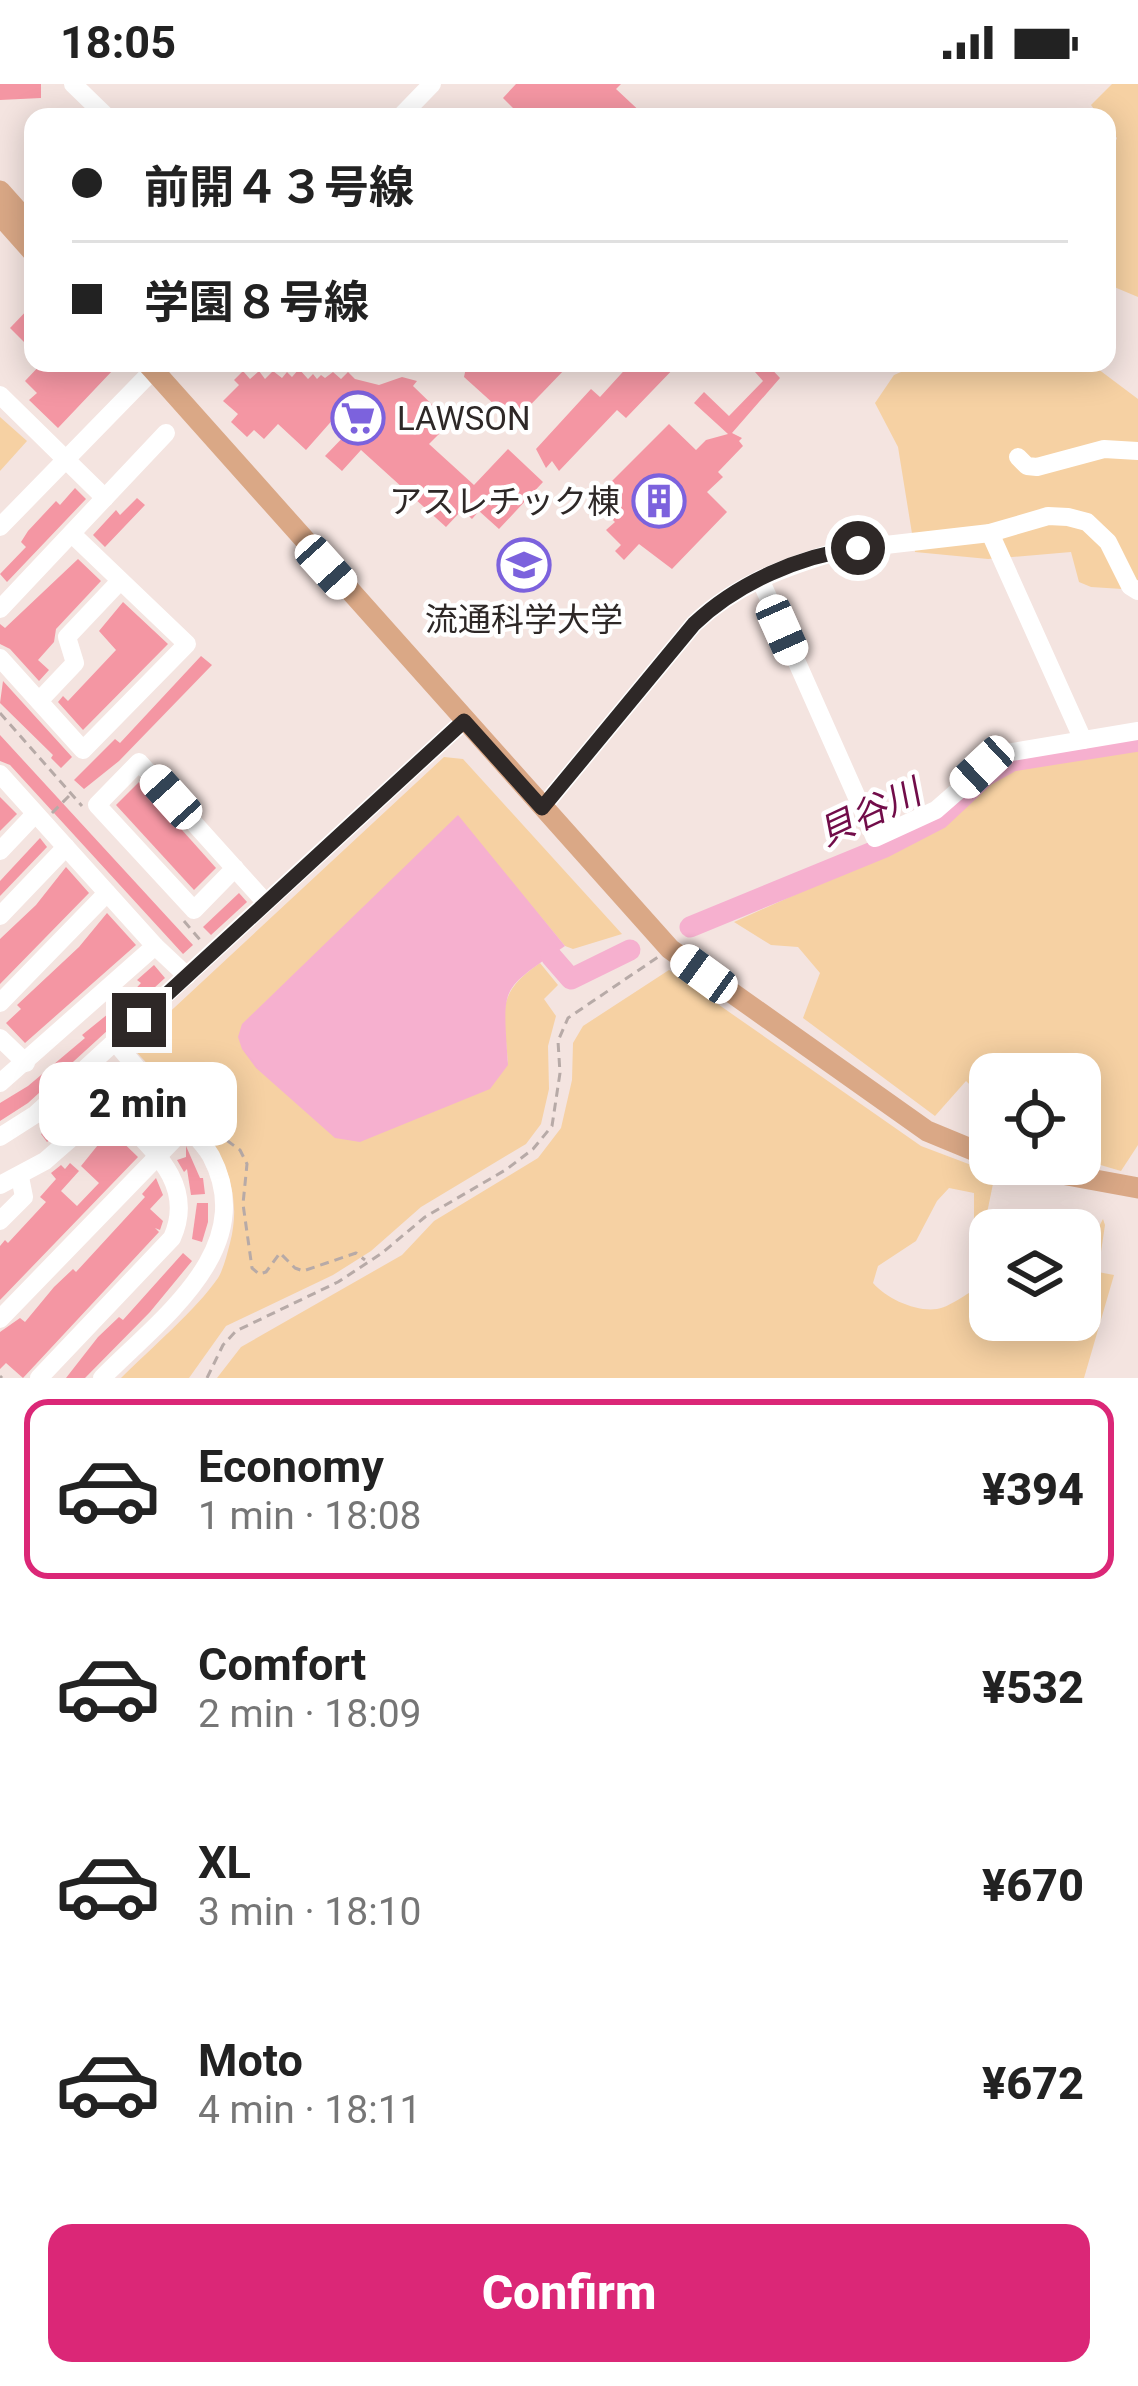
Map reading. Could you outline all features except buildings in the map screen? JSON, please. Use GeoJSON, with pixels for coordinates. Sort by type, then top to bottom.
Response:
{"type":"FeatureCollection","features":[{"type":"Feature","properties":{"kind":"main road"},"geometry":{"type":"LineString","coordinates":[[0,191],[24,218]]}},
{"type":"Feature","properties":{"kind":"main road"},"geometry":{"type":"LineString","coordinates":[[0,214],[24,242]]}},
{"type":"Feature","properties":{"kind":"main road"},"geometry":{"type":"LineString","coordinates":[[154,372],[670,950],[927,1131],[969,1148]]}},
{"type":"Feature","properties":{"kind":"main road"},"geometry":{"type":"LineString","coordinates":[[1101,1179],[1138,1188]]}},
{"type":"Feature","properties":{"kind":"street"},"geometry":{"type":"LineString","coordinates":[[74,84],[98,108]]}},
{"type":"Feature","properties":{"kind":"street"},"geometry":{"type":"LineString","coordinates":[[409,108],[432,84]]}},
{"type":"Feature","properties":{"kind":"street"},"geometry":{"type":"LineString","coordinates":[[0,527],[142,372]]}},
{"type":"Feature","properties":{"kind":"street"},"geometry":{"type":"LineString","coordinates":[[0,395],[105,498]]}},
{"type":"Feature","properties":{"kind":"street"},"geometry":{"type":"LineString","coordinates":[[0,609],[161,443]]}},
{"type":"Feature","properties":{"kind":"street"},"geometry":{"type":"LineString","coordinates":[[1018,457],[1027,466],[1037,467],[1104,449],[1138,452]]}},
{"type":"Feature","properties":{"kind":"street"},"geometry":{"type":"LineString","coordinates":[[542,808],[694,624],[716,603],[760,579],[842,550],[990,533],[1048,516],[1087,522],[1108,542],[1130,586],[1138,591]]}},
{"type":"Feature","properties":{"kind":"street"},"geometry":{"type":"LineString","coordinates":[[990,533],[1083,740]]}},
{"type":"Feature","properties":{"kind":"street"},"geometry":{"type":"LineString","coordinates":[[0,658],[83,750],[187,644],[72,535]]}},
{"type":"Feature","properties":{"kind":"street"},"geometry":{"type":"LineString","coordinates":[[760,579],[875,838],[936,810],[1000,754],[1138,731]]}},
{"type":"Feature","properties":{"kind":"street"},"geometry":{"type":"LineString","coordinates":[[39,701],[75,663],[67,638],[120,581]]}},
{"type":"Feature","properties":{"kind":"street"},"geometry":{"type":"LineString","coordinates":[[0,1137],[36,1114],[464,721]]}},
{"type":"Feature","properties":{"kind":"street"},"geometry":{"type":"LineString","coordinates":[[235,868],[194,910],[98,805],[139,762],[235,868],[266,903]]}},
{"type":"Feature","properties":{"kind":"street"},"geometry":{"type":"LineString","coordinates":[[0,774],[187,976]]}},
{"type":"Feature","properties":{"kind":"street"},"geometry":{"type":"LineString","coordinates":[[0,851],[39,818]]}},
{"type":"Feature","properties":{"kind":"street"},"geometry":{"type":"LineString","coordinates":[[0,916],[66,848]]}},
{"type":"Feature","properties":{"kind":"street"},"geometry":{"type":"LineString","coordinates":[[0,1003],[107,893]]}},
{"type":"Feature","properties":{"kind":"street"},"geometry":{"type":"LineString","coordinates":[[0,1084],[155,946]]}},
{"type":"Feature","properties":{"kind":"street"},"geometry":{"type":"LineString","coordinates":[[0,1038],[26,1063]]}},
{"type":"Feature","properties":{"kind":"street"},"geometry":{"type":"LineString","coordinates":[[102,1378],[191,1288],[212,1260],[225,1224],[223,1189],[203,1144],[115,1042]]}},
{"type":"Feature","properties":{"kind":"street"},"geometry":{"type":"LineString","coordinates":[[0,1184],[20,1177],[57,1152],[109,1106],[158,1157],[176,1181],[180,1197],[172,1238],[39,1378]]}},
{"type":"Feature","properties":{"kind":"street"},"geometry":{"type":"LineString","coordinates":[[0,1318],[186,1127]]}},
{"type":"Feature","properties":{"kind":"street"},"geometry":{"type":"LineString","coordinates":[[0,1221],[23,1197],[20,1177]]}},
{"type":"Feature","properties":{"kind":"path"},"geometry":{"type":"LineString","coordinates":[[39,818],[71,794]]}},
{"type":"Feature","properties":{"kind":"path"},"geometry":{"type":"LineString","coordinates":[[207,1378],[236,1331],[297,1304],[367,1263],[425,1216],[533,1149],[552,1126],[560,1073],[557,1041],[568,1018],[670,950]]}},
{"type":"Feature","properties":{"kind":"path"},"geometry":{"type":"LineString","coordinates":[[203,1144],[218,1135],[240,1150],[247,1164],[243,1204],[250,1261],[260,1274],[280,1253],[303,1271],[356,1253],[367,1263]]}},
{"type":"Feature","properties":{"kind":"shaded area"},"geometry":{"type":"Polygon","coordinates":[[[1112,84],[1138,84],[1138,297],[1116,288],[1116,108],[1091,105],[1112,84]]]}},
{"type":"Feature","properties":{"kind":"shaded area"},"geometry":{"type":"Polygon","coordinates":[[[1102,372],[1138,399],[1138,590],[1079,582],[1071,552],[988,559],[915,552],[898,447],[875,403],[894,375],[1102,372]]]}},
{"type":"Feature","properties":{"kind":"shaded area"},"geometry":{"type":"Polygon","coordinates":[[[0,417],[27,441],[0,471],[0,417]]]}},
{"type":"Feature","properties":{"kind":"shaded area"},"geometry":{"type":"Polygon","coordinates":[[[1138,744],[1138,1145],[1121,1171],[1101,1165],[1101,1053],[969,1053],[969,1084],[966,1081],[935,1116],[803,1018],[820,973],[798,947],[771,945],[734,922],[941,829],[990,779],[1020,764],[1138,744]]]}},
{"type":"Feature","properties":{"kind":"shaded area"},"geometry":{"type":"Polygon","coordinates":[[[444,757],[463,759],[622,934],[573,949],[565,946],[457,816],[508,1065],[504,1018],[508,996],[540,963],[558,985],[544,999],[556,1016],[548,1046],[549,1089],[541,1124],[526,1144],[421,1207],[371,1251],[333,1275],[226,1326],[189,1378],[121,1378],[218,1278],[234,1213],[231,1185],[208,1134],[132,1047],[444,757]]]}},
{"type":"Feature","properties":{"kind":"shaded area"},"geometry":{"type":"Polygon","coordinates":[[[458,815],[565,946],[527,973],[510,992],[505,1019],[508,1065],[490,1089],[360,1142],[335,1138],[256,1068],[238,1037],[242,1024],[458,815]]]}},
{"type":"Feature","properties":{"kind":"shaded area"},"geometry":{"type":"Polygon","coordinates":[[[669,970],[921,1146],[969,1164],[969,1185],[993,1185],[988,1209],[974,1209],[974,1193],[949,1188],[916,1241],[878,1266],[873,1283],[894,1299],[920,1308],[937,1309],[969,1293],[969,1341],[1095,1341],[1084,1378],[217,1378],[241,1347],[402,1255],[434,1221],[538,1158],[561,1128],[572,1080],[573,1043],[583,1026],[669,970]]]}},
{"type":"Feature","properties":{"kind":"shaded area"},"geometry":{"type":"Polygon","coordinates":[[[1101,1273],[1114,1275],[1101,1320],[1101,1273]]]}},
{"type":"Feature","properties":{"kind":"waterway","name":"貝谷川"},"geometry":{"type":"LineString","coordinates":[[690,927],[885,847],[939,819],[985,776],[1012,761],[1138,741]]}},
{"type":"Feature","properties":{"kind":"waterway","name":"貝谷川"},"geometry":{"type":"LineString","coordinates":[[551,956],[571,979],[630,950]]}},
{"type":"Feature","properties":{"kind":"place","name":"LAWSON"},"geometry":{"type":"Point","coordinates":[358,418]}},
{"type":"Feature","properties":{"kind":"place","name":"アスレチック棟"},"geometry":{"type":"Point","coordinates":[659,501]}},
{"type":"Feature","properties":{"kind":"place","name":"流通科学大学"},"geometry":{"type":"Point","coordinates":[524,565]}},
{"type":"Feature","properties":{"kind":"route"},"geometry":{"type":"LineString","coordinates":[[139,1020],[464,721],[542,808],[716,603],[748,583],[820,556],[858,548]]}}]}
